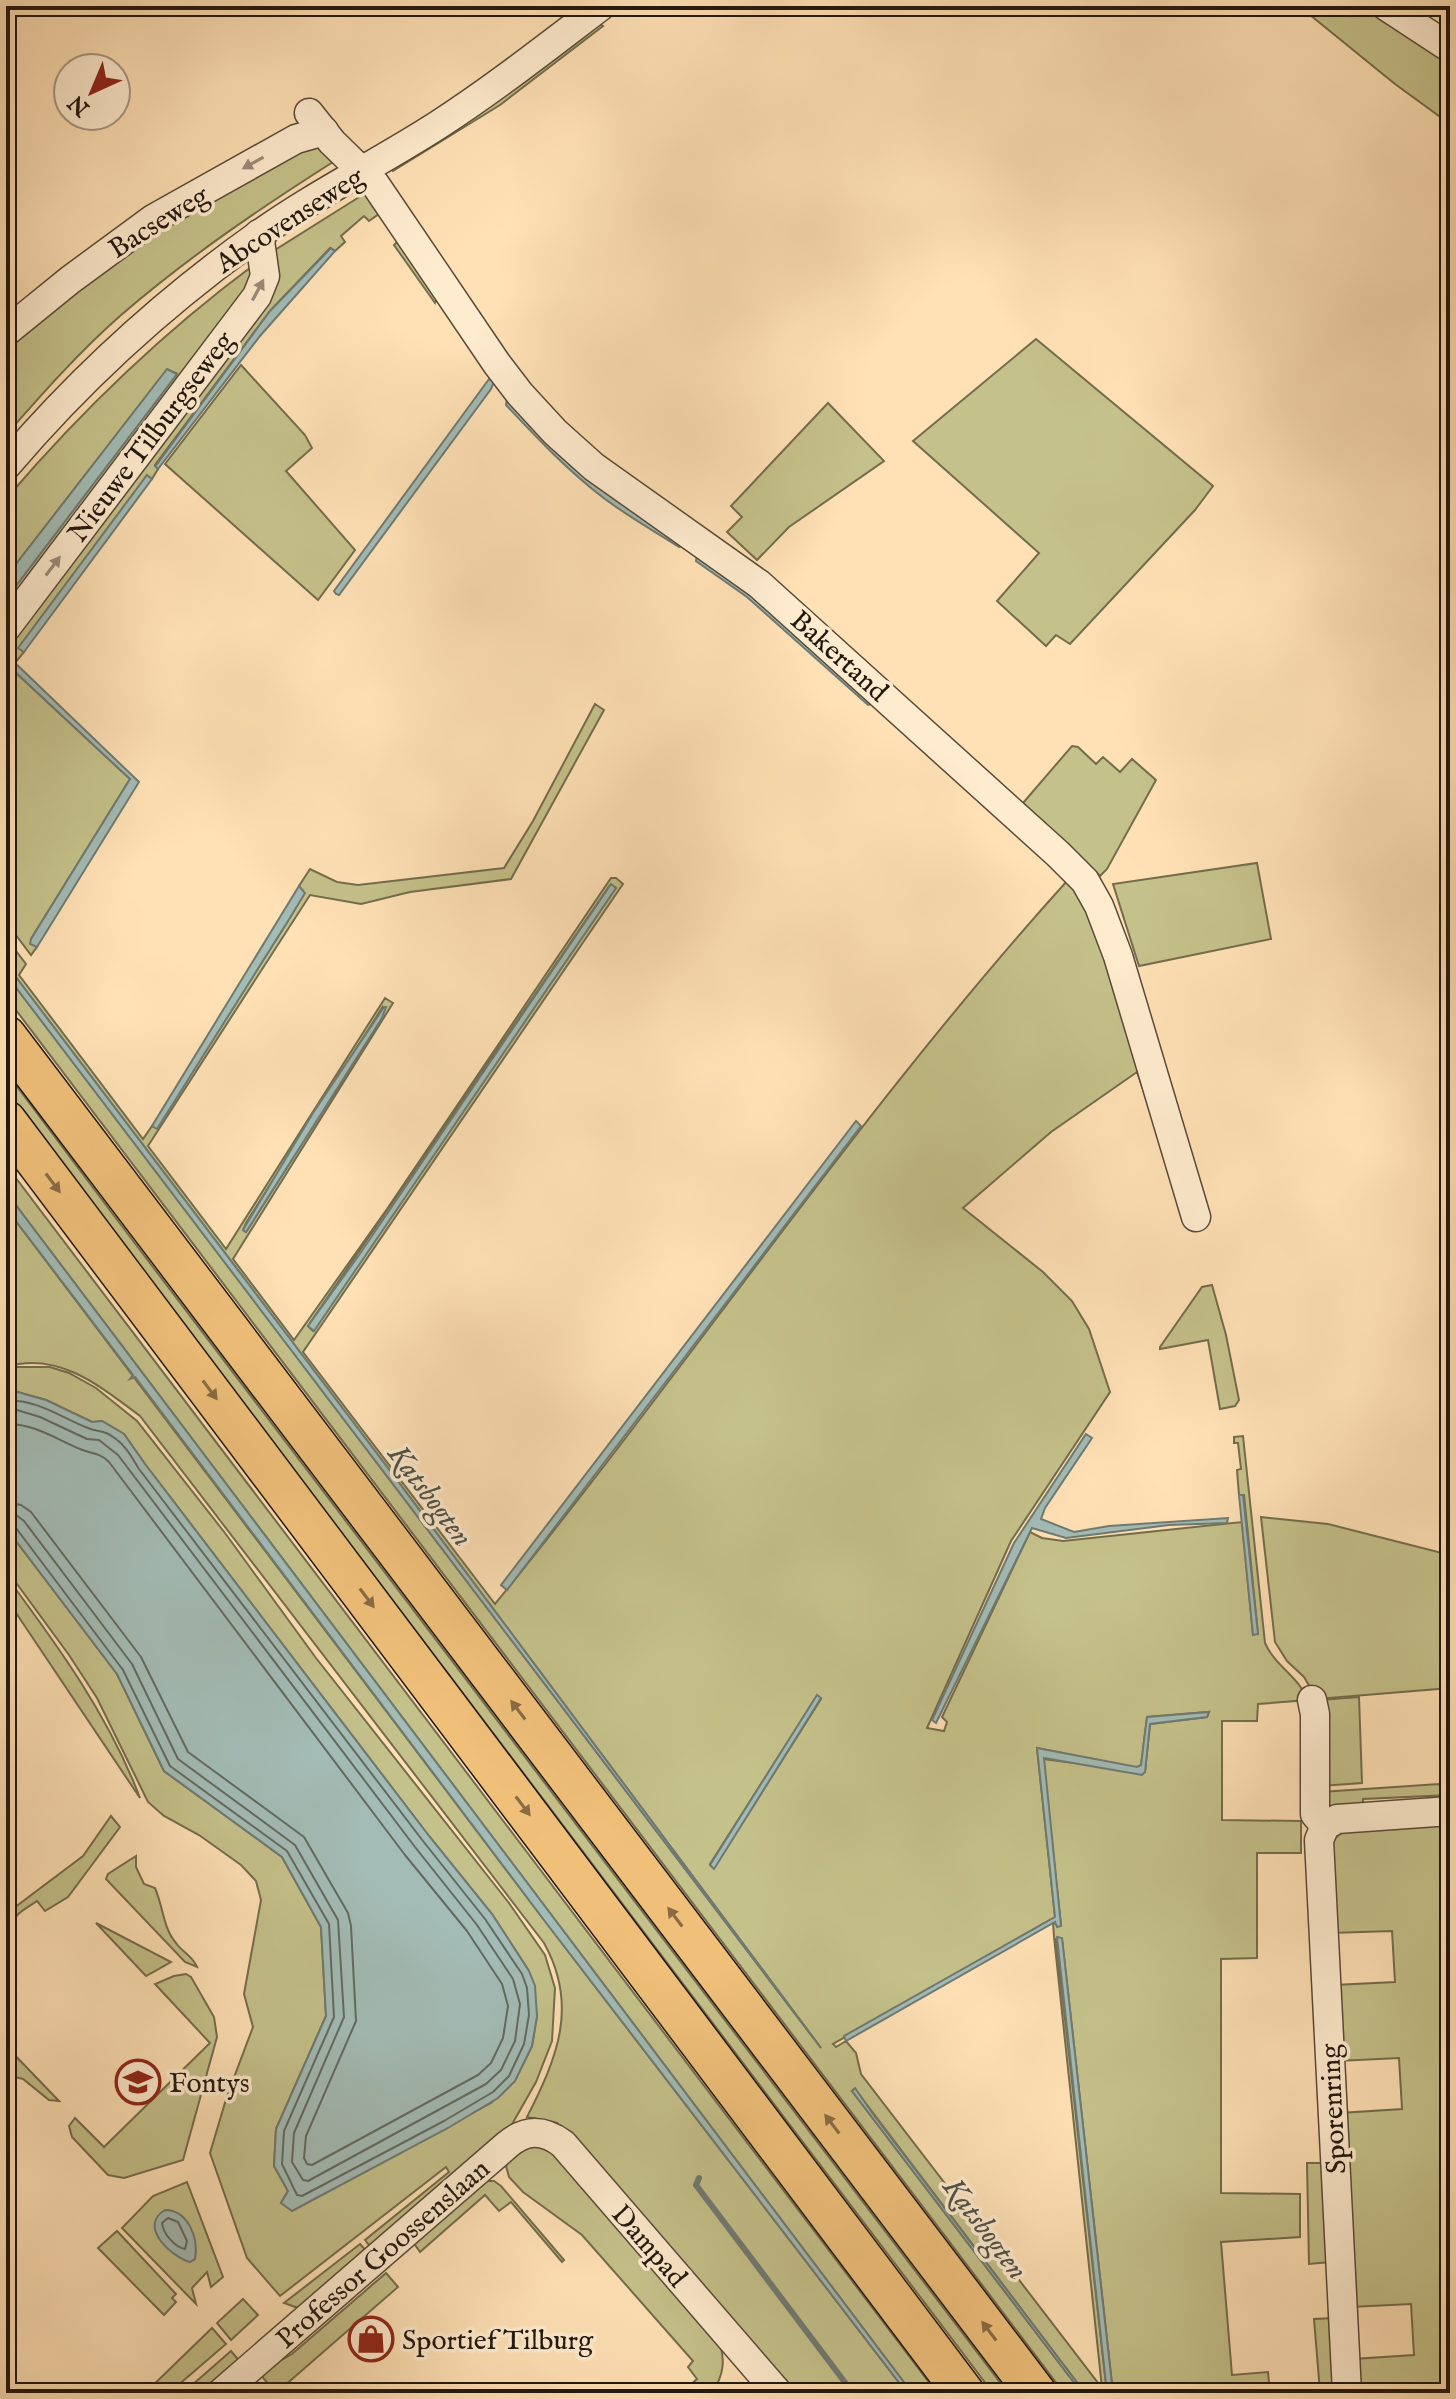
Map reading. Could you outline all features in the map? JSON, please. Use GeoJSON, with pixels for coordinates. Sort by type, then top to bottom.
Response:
{"type":"FeatureCollection","features":[{"type":"Feature","properties":{"kind":"highway"},"geometry":{"type":"LineString","coordinates":[[6,1036],[1036,2393]]}},
{"type":"Feature","properties":{"kind":"highway"},"geometry":{"type":"LineString","coordinates":[[6,1121],[964,2393]]}},
{"type":"Feature","properties":{"kind":"street","name":"Abcovenseweg"},"geometry":{"type":"LineString","coordinates":[[6,466],[85,380],[148,321],[259,234],[476,100],[601,6]]}},
{"type":"Feature","properties":{"kind":"street"},"geometry":{"type":"LineString","coordinates":[[1386,6],[1450,48]]}},
{"type":"Feature","properties":{"kind":"street","name":"Bacseweg"},"geometry":{"type":"LineString","coordinates":[[6,332],[153,219],[296,139],[316,122],[361,171]]}},
{"type":"Feature","properties":{"kind":"street","name":"Bakertand"},"geometry":{"type":"LineString","coordinates":[[361,171],[375,184],[497,364],[555,432],[594,467],[769,593],[873,684],[1085,881],[1099,906],[1118,956],[1196,1217]]}},
{"type":"Feature","properties":{"kind":"street","name":"Nieuwe Tilburgseweg"},"geometry":{"type":"LineString","coordinates":[[6,628],[257,296],[265,276],[259,234]]}},
{"type":"Feature","properties":{"kind":"street","name":"Sporenring"},"geometry":{"type":"LineString","coordinates":[[1312,1700],[1315,1714],[1315,1814],[1325,1826],[1319,1840],[1319,1862],[1347,2393]]}},
{"type":"Feature","properties":{"kind":"street"},"geometry":{"type":"LineString","coordinates":[[1325,1826],[1337,1819],[1355,1816],[1450,1811]]}},
{"type":"Feature","properties":{"kind":"street","name":"Dampad"},"geometry":{"type":"LineString","coordinates":[[507,2145],[518,2135],[532,2132],[545,2133],[563,2144],[778,2393]]}},
{"type":"Feature","properties":{"kind":"street","name":"Professor Goossenslaan"},"geometry":{"type":"LineString","coordinates":[[221,2393],[507,2145]]}},
{"type":"Feature","properties":{"kind":"shaded area"},"geometry":{"type":"Polygon","coordinates":[[[1299,6],[1366,6],[1450,64],[1450,124],[1395,84],[1299,6]]]}},
{"type":"Feature","properties":{"kind":"shaded area"},"geometry":{"type":"Polygon","coordinates":[[[596,21],[603,26],[500,105],[393,171],[389,165],[596,21]]]}},
{"type":"Feature","properties":{"kind":"shaded area"},"geometry":{"type":"Polygon","coordinates":[[[315,142],[333,162],[224,235],[145,295],[75,359],[6,435],[6,339],[124,247],[315,142]]]}},
{"type":"Feature","properties":{"kind":"shaded area"},"geometry":{"type":"Polygon","coordinates":[[[364,194],[376,199],[440,290],[435,303],[394,245],[398,241],[379,214],[369,221],[364,216],[341,236],[345,242],[335,251],[330,248],[270,311],[155,465],[158,469],[152,479],[147,476],[19,648],[24,652],[15,663],[11,660],[6,665],[6,636],[275,250],[364,194]]]}},
{"type":"Feature","properties":{"kind":"shaded area"},"geometry":{"type":"Polygon","coordinates":[[[255,264],[258,272],[6,621],[6,599],[176,373],[167,370],[6,577],[6,499],[63,435],[124,374],[187,317],[255,264]]]}},
{"type":"Feature","properties":{"kind":"shaded area"},"geometry":{"type":"Polygon","coordinates":[[[1036,339],[1213,486],[1195,510],[1070,644],[1056,635],[1046,646],[997,601],[1039,553],[913,441],[1036,339]]]}},
{"type":"Feature","properties":{"kind":"shaded area"},"geometry":{"type":"Polygon","coordinates":[[[241,365],[305,435],[312,448],[286,471],[355,550],[318,600],[165,464],[241,365]]]}},
{"type":"Feature","properties":{"kind":"shaded area"},"geometry":{"type":"Polygon","coordinates":[[[828,403],[884,461],[789,527],[757,560],[727,532],[742,517],[731,506],[828,403]]]}},
{"type":"Feature","properties":{"kind":"shaded area"},"geometry":{"type":"Polygon","coordinates":[[[13,670],[130,779],[31,939],[37,947],[31,955],[6,922],[6,679],[13,670]]]}},
{"type":"Feature","properties":{"kind":"shaded area"},"geometry":{"type":"Polygon","coordinates":[[[595,704],[604,710],[511,879],[410,892],[361,904],[310,895],[148,1146],[226,1249],[385,998],[393,1003],[233,1259],[294,1340],[387,1209],[611,878],[623,884],[303,1352],[495,1604],[847,1147],[991,968],[1067,881],[1084,891],[1176,1185],[1137,1072],[1051,1132],[963,1208],[1043,1272],[1072,1301],[1089,1329],[1110,1392],[1011,1541],[927,1728],[944,1731],[947,1722],[942,1717],[1030,1532],[1042,1538],[1063,1541],[1242,1522],[1253,1634],[1258,1634],[1244,1495],[1239,1495],[1237,1470],[1241,1469],[1238,1443],[1234,1443],[1234,1437],[1243,1436],[1265,1643],[1308,1700],[1258,1704],[1257,1721],[1222,1721],[1222,1820],[1301,1821],[1301,1853],[1257,1853],[1257,1958],[1221,1959],[1221,2193],[1300,2194],[1300,2237],[1221,2242],[1232,2375],[1268,2372],[1270,2393],[1113,2393],[1062,1939],[1056,1939],[1107,2393],[1085,2393],[855,2089],[852,2091],[1082,2393],[1064,2393],[6,997],[6,974],[821,2048],[397,1480],[6,964],[6,938],[26,964],[19,975],[143,1139],[152,1126],[157,1128],[288,921],[304,893],[299,886],[310,869],[337,882],[358,885],[504,868],[533,821],[595,704]],[[610,885],[308,1326],[313,1331],[616,888],[610,885]],[[382,1008],[243,1230],[246,1232],[382,1018],[382,1008]],[[817,1696],[710,1864],[714,1868],[821,1699],[817,1696]],[[1209,1712],[1147,1717],[1141,1766],[1137,1768],[1037,1748],[1055,1917],[833,2044],[836,2047],[846,2041],[856,2053],[861,2074],[1102,2388],[1054,1937],[1053,1923],[1061,1925],[1043,1759],[1145,1772],[1150,1724],[1207,1717],[1209,1712]]]}},
{"type":"Feature","properties":{"kind":"shaded area"},"geometry":{"type":"Polygon","coordinates":[[[1072,746],[1078,747],[1096,764],[1103,757],[1120,772],[1132,759],[1156,780],[1107,869],[1100,876],[1023,803],[1072,746]]]}},
{"type":"Feature","properties":{"kind":"shaded area"},"geometry":{"type":"Polygon","coordinates":[[[1257,863],[1271,939],[1139,966],[1113,884],[1257,863]]]}},
{"type":"Feature","properties":{"kind":"shaded area"},"geometry":{"type":"Polygon","coordinates":[[[6,1072],[1008,2393],[993,2393],[6,1090],[6,1072]]]}},
{"type":"Feature","properties":{"kind":"shaded area"},"geometry":{"type":"Polygon","coordinates":[[[6,1165],[937,2393],[912,2393],[6,1192],[6,1165]]]}},
{"type":"Feature","properties":{"kind":"shaded area"},"geometry":{"type":"Polygon","coordinates":[[[6,1208],[544,1920],[907,2393],[793,2393],[557,2123],[527,2117],[547,2074],[560,2032],[560,1988],[555,1966],[544,1943],[140,1416],[78,1374],[43,1364],[25,1363],[6,1367],[6,1208]]]}},
{"type":"Feature","properties":{"kind":"shaded area"},"geometry":{"type":"Polygon","coordinates":[[[1212,1285],[1239,1400],[1235,1406],[1220,1409],[1208,1340],[1160,1349],[1202,1287],[1212,1285]]]}},
{"type":"Feature","properties":{"kind":"shaded area"},"geometry":{"type":"Polygon","coordinates":[[[50,1367],[69,1373],[96,1388],[137,1421],[225,1533],[316,1658],[509,1903],[545,1955],[555,1988],[552,2041],[536,2082],[511,2126],[372,2249],[365,2240],[449,2172],[446,2167],[280,2296],[247,2258],[210,2153],[253,2027],[244,1994],[261,1900],[256,1881],[241,1865],[199,1835],[164,1816],[148,1802],[97,1698],[6,1569],[6,1522],[10,1533],[117,1674],[164,1771],[282,1857],[321,1927],[326,2016],[276,2129],[274,2166],[288,2191],[281,2203],[293,2210],[491,2103],[515,2081],[532,2046],[537,2016],[529,1971],[492,1914],[429,1836],[124,1434],[102,1421],[92,1422],[46,1400],[14,1391],[6,1395],[6,1370],[50,1367]]]}},
{"type":"Feature","properties":{"kind":"shaded area"},"geometry":{"type":"Polygon","coordinates":[[[1261,1517],[1328,1524],[1450,1555],[1450,1688],[1317,1699],[1304,1677],[1287,1661],[1275,1642],[1261,1517]]]}},
{"type":"Feature","properties":{"kind":"shaded area"},"geometry":{"type":"Polygon","coordinates":[[[6,1576],[98,1710],[140,1798],[6,1598],[6,1576]]]}},
{"type":"Feature","properties":{"kind":"shaded area"},"geometry":{"type":"Polygon","coordinates":[[[1359,1697],[1362,1783],[1321,1786],[1321,1700],[1359,1697]]]}},
{"type":"Feature","properties":{"kind":"shaded area"},"geometry":{"type":"Polygon","coordinates":[[[1439,1784],[1450,1795],[1363,1799],[1363,1807],[1321,1809],[1321,1792],[1439,1784]]]}},
{"type":"Feature","properties":{"kind":"shaded area"},"geometry":{"type":"Polygon","coordinates":[[[111,1816],[120,1827],[68,1897],[45,1911],[37,1901],[19,1913],[12,1925],[13,1931],[6,1933],[6,1914],[83,1856],[111,1816]]]}},
{"type":"Feature","properties":{"kind":"shaded area"},"geometry":{"type":"Polygon","coordinates":[[[1450,1820],[1450,2393],[1355,2393],[1353,2359],[1414,2355],[1411,2304],[1351,2307],[1340,2113],[1402,2109],[1399,2058],[1338,2061],[1334,1985],[1395,1982],[1392,1931],[1331,1933],[1331,1843],[1341,1832],[1450,1820]]]}},
{"type":"Feature","properties":{"kind":"shaded area"},"geometry":{"type":"Polygon","coordinates":[[[136,1856],[136,1867],[144,1884],[155,1888],[172,1937],[197,1967],[185,1962],[106,1879],[108,1874],[136,1856]]]}},
{"type":"Feature","properties":{"kind":"shaded area"},"geometry":{"type":"Polygon","coordinates":[[[96,1923],[171,1962],[146,1976],[96,1923]]]}},
{"type":"Feature","properties":{"kind":"shaded area"},"geometry":{"type":"Polygon","coordinates":[[[186,1974],[191,1977],[214,2017],[217,2037],[183,2160],[124,2178],[108,2175],[72,2137],[69,2126],[75,2118],[104,2147],[210,2043],[155,1984],[186,1974]]]}},
{"type":"Feature","properties":{"kind":"shaded area"},"geometry":{"type":"Polygon","coordinates":[[[6,2046],[59,2101],[49,2100],[23,2079],[6,2075],[6,2046]]]}},
{"type":"Feature","properties":{"kind":"shaded area"},"geometry":{"type":"Polygon","coordinates":[[[549,2146],[718,2339],[722,2367],[712,2393],[681,2393],[697,2379],[688,2367],[693,2361],[582,2235],[523,2192],[509,2177],[506,2166],[514,2153],[528,2147],[549,2146]]]}},
{"type":"Feature","properties":{"kind":"shaded area"},"geometry":{"type":"Polygon","coordinates":[[[1307,2163],[1325,2163],[1330,2262],[1309,2264],[1307,2163]]]}},
{"type":"Feature","properties":{"kind":"shaded area"},"geometry":{"type":"Polygon","coordinates":[[[485,2181],[494,2181],[501,2186],[564,2260],[562,2262],[511,2202],[499,2211],[485,2195],[420,2252],[413,2242],[485,2181]]]}},
{"type":"Feature","properties":{"kind":"shaded area"},"geometry":{"type":"Polygon","coordinates":[[[187,2182],[223,2277],[211,2287],[207,2272],[192,2288],[196,2304],[122,2228],[153,2196],[187,2182]]]}},
{"type":"Feature","properties":{"kind":"shaded area"},"geometry":{"type":"Polygon","coordinates":[[[117,2231],[176,2294],[172,2298],[176,2302],[164,2315],[98,2248],[117,2231]]]}},
{"type":"Feature","properties":{"kind":"shaded area"},"geometry":{"type":"Polygon","coordinates":[[[360,2244],[368,2253],[298,2308],[284,2303],[360,2244]]]}},
{"type":"Feature","properties":{"kind":"shaded area"},"geometry":{"type":"Polygon","coordinates":[[[386,2273],[398,2287],[276,2393],[259,2373],[292,2354],[386,2273]]]}},
{"type":"Feature","properties":{"kind":"shaded area"},"geometry":{"type":"Polygon","coordinates":[[[243,2299],[258,2315],[231,2340],[217,2323],[243,2299]]]}},
{"type":"Feature","properties":{"kind":"shaded area"},"geometry":{"type":"Polygon","coordinates":[[[1334,2318],[1338,2391],[1320,2392],[1314,2319],[1334,2318]]]}},
{"type":"Feature","properties":{"kind":"shaded area"},"geometry":{"type":"Polygon","coordinates":[[[212,2328],[226,2344],[169,2393],[145,2393],[212,2328]]]}},
{"type":"Feature","properties":{"kind":"shaded area"},"geometry":{"type":"Polygon","coordinates":[[[231,2351],[241,2363],[207,2393],[183,2393],[231,2351]]]}},
{"type":"Feature","properties":{"kind":"water"},"geometry":{"type":"Polygon","coordinates":[[[331,248],[335,251],[260,336],[158,469],[155,466],[270,311],[331,248]]]}},
{"type":"Feature","properties":{"kind":"water"},"geometry":{"type":"Polygon","coordinates":[[[167,369],[177,374],[6,599],[6,577],[167,369]]]}},
{"type":"Feature","properties":{"kind":"water"},"geometry":{"type":"Polygon","coordinates":[[[489,379],[494,382],[491,389],[339,595],[336,594],[334,591],[489,379]]]}},
{"type":"Feature","properties":{"kind":"water"},"geometry":{"type":"Polygon","coordinates":[[[507,399],[547,444],[577,471],[681,546],[632,518],[592,489],[506,405],[507,399]]]}},
{"type":"Feature","properties":{"kind":"water"},"geometry":{"type":"Polygon","coordinates":[[[147,475],[152,479],[24,652],[18,648],[147,475]]]}},
{"type":"Feature","properties":{"kind":"water"},"geometry":{"type":"Polygon","coordinates":[[[697,555],[731,576],[872,704],[868,705],[747,597],[696,561],[697,555]]]}},
{"type":"Feature","properties":{"kind":"water"},"geometry":{"type":"Polygon","coordinates":[[[11,659],[139,782],[37,947],[30,944],[31,939],[130,779],[13,670],[6,679],[6,665],[11,659]]]}},
{"type":"Feature","properties":{"kind":"water"},"geometry":{"type":"Polygon","coordinates":[[[611,884],[616,888],[314,1331],[308,1326],[611,884]]]}},
{"type":"Feature","properties":{"kind":"water"},"geometry":{"type":"Polygon","coordinates":[[[299,886],[305,893],[157,1129],[152,1126],[299,886]]]}},
{"type":"Feature","properties":{"kind":"water"},"geometry":{"type":"Polygon","coordinates":[[[6,964],[397,1480],[821,2048],[8,977],[6,964]]]}},
{"type":"Feature","properties":{"kind":"water"},"geometry":{"type":"Polygon","coordinates":[[[384,1007],[382,1018],[246,1232],[243,1230],[313,1113],[384,1007]]]}},
{"type":"Feature","properties":{"kind":"water"},"geometry":{"type":"Polygon","coordinates":[[[856,1121],[861,1126],[507,1590],[501,1585],[856,1121]]]}},
{"type":"Feature","properties":{"kind":"water"},"geometry":{"type":"Polygon","coordinates":[[[6,1192],[912,2393],[907,2393],[544,1920],[135,1377],[130,1379],[133,1375],[6,1208],[6,1192]]]}},
{"type":"Feature","properties":{"kind":"water"},"geometry":{"type":"Polygon","coordinates":[[[14,1391],[46,1400],[92,1422],[102,1421],[124,1434],[429,1836],[492,1914],[529,1971],[535,1986],[537,2016],[532,2046],[515,2081],[498,2098],[292,2211],[281,2203],[288,2191],[274,2166],[276,2129],[326,2016],[321,1927],[282,1857],[164,1771],[117,1674],[10,1533],[6,1522],[6,1395],[14,1391]]]}},
{"type":"Feature","properties":{"kind":"water"},"geometry":{"type":"Polygon","coordinates":[[[1086,1434],[1092,1438],[1045,1508],[1041,1519],[1074,1532],[1109,1526],[1228,1518],[1227,1523],[1169,1525],[1066,1538],[1032,1528],[936,1723],[932,1720],[1014,1543],[1086,1434]]]}},
{"type":"Feature","properties":{"kind":"water"},"geometry":{"type":"Polygon","coordinates":[[[1239,1495],[1243,1495],[1258,1634],[1253,1635],[1239,1495]]]}},
{"type":"Feature","properties":{"kind":"water"},"geometry":{"type":"Polygon","coordinates":[[[817,1695],[821,1698],[714,1869],[710,1865],[817,1695]]]}},
{"type":"Feature","properties":{"kind":"water"},"geometry":{"type":"Polygon","coordinates":[[[1209,1712],[1207,1717],[1150,1724],[1145,1772],[1142,1775],[1044,1758],[1061,1926],[1057,1927],[1055,1922],[846,2041],[844,2036],[1055,1917],[1037,1748],[1137,1767],[1141,1765],[1147,1717],[1209,1712]]]}},
{"type":"Feature","properties":{"kind":"water"},"geometry":{"type":"Polygon","coordinates":[[[1057,1937],[1062,1938],[1113,2393],[1107,2393],[1057,1937]]]}},
{"type":"Feature","properties":{"kind":"water"},"geometry":{"type":"Polygon","coordinates":[[[855,2088],[873,2114],[1085,2393],[852,2091],[855,2088]]]}},
{"type":"Feature","properties":{"kind":"water"},"geometry":{"type":"Polygon","coordinates":[[[165,2210],[180,2215],[190,2227],[196,2251],[195,2259],[190,2262],[166,2247],[156,2232],[155,2224],[165,2210]]]}},
{"type":"Feature","properties":{"kind":"waterway"},"geometry":{"type":"LineString","coordinates":[[699,2178],[696,2185],[853,2393]]}},
{"type":"Feature","properties":{"kind":"place","name":"Fontys"},"geometry":{"type":"Point","coordinates":[138,2082]}},
{"type":"Feature","properties":{"kind":"place","name":"Sportief Tilburg"},"geometry":{"type":"Point","coordinates":[371,2339]}},
{"type":"Feature","properties":{"kind":"water label","name":"Katsbogten"},"geometry":{"type":"Point","coordinates":[431,1495]}},
{"type":"Feature","properties":{"kind":"water label","name":"Katsbogten"},"geometry":{"type":"Point","coordinates":[986,2228]}}]}
